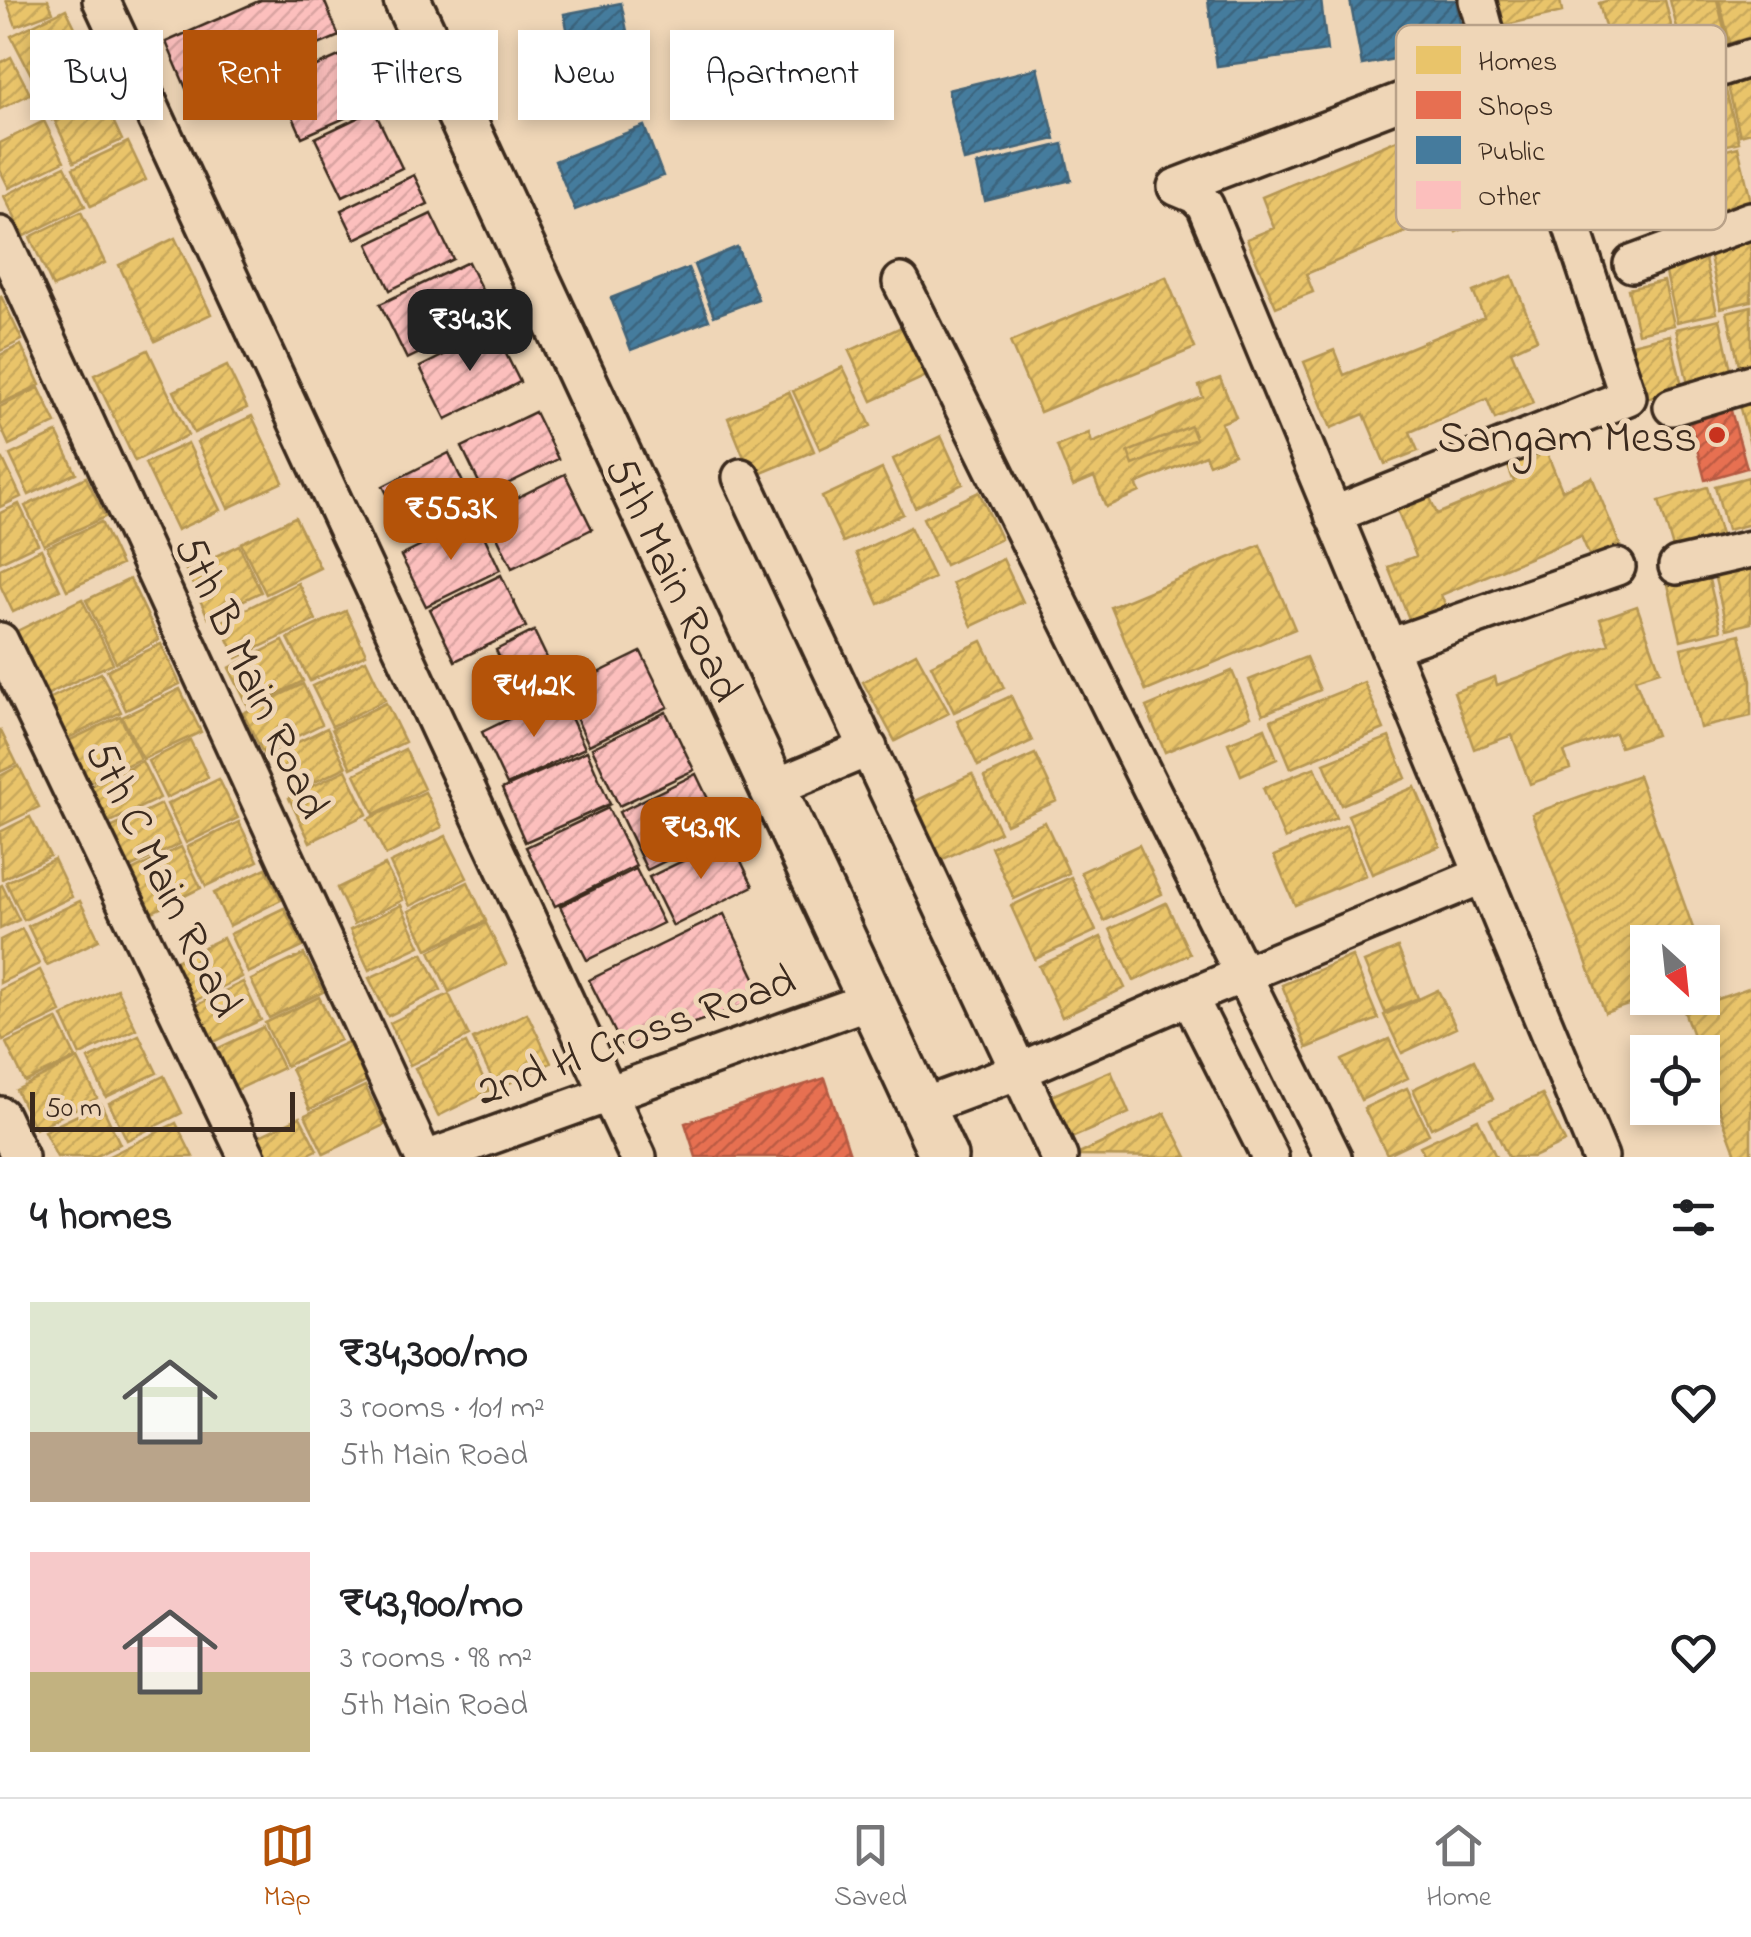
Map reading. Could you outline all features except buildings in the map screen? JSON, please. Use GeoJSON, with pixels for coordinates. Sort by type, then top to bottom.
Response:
{"type":"FeatureCollection","features":[{"type":"Feature","properties":{"kind":"street"},"geometry":{"type":"LineString","coordinates":[[101,0],[638,1157]]}},
{"type":"Feature","properties":{"kind":"street","name":"5th Main Road"},"geometry":{"type":"LineString","coordinates":[[406,0],[944,1157]]}},
{"type":"Feature","properties":{"kind":"street"},"geometry":{"type":"LineString","coordinates":[[1726,66],[1751,58]]}},
{"type":"Feature","properties":{"kind":"street"},"geometry":{"type":"LineString","coordinates":[[1396,103],[1176,187],[1205,205],[1600,1157]]}},
{"type":"Feature","properties":{"kind":"street"},"geometry":{"type":"LineString","coordinates":[[1726,229],[1751,220]]}},
{"type":"Feature","properties":{"kind":"street"},"geometry":{"type":"LineString","coordinates":[[1333,515],[1628,397],[1573,230]]}},
{"type":"Feature","properties":{"kind":"street"},"geometry":{"type":"LineString","coordinates":[[1632,264],[1724,230]]}},
{"type":"Feature","properties":{"kind":"street","name":"5th B Main Road"},"geometry":{"type":"LineString","coordinates":[[0,235],[423,1157]]}},
{"type":"Feature","properties":{"kind":"street"},"geometry":{"type":"LineString","coordinates":[[901,282],[1333,1157]]}},
{"type":"Feature","properties":{"kind":"street"},"geometry":{"type":"LineString","coordinates":[[1672,406],[1751,383]]}},
{"type":"Feature","properties":{"kind":"street"},"geometry":{"type":"LineString","coordinates":[[741,477],[1060,1157]]}},
{"type":"Feature","properties":{"kind":"street"},"geometry":{"type":"LineString","coordinates":[[1677,566],[1751,549]]}},
{"type":"Feature","properties":{"kind":"street"},"geometry":{"type":"LineString","coordinates":[[1388,648],[1617,567]]}},
{"type":"Feature","properties":{"kind":"street","name":"5th C Main Road"},"geometry":{"type":"LineString","coordinates":[[0,641],[247,1157]]}},
{"type":"Feature","properties":{"kind":"street"},"geometry":{"type":"LineString","coordinates":[[773,788],[868,748]]}},
{"type":"Feature","properties":{"kind":"street"},"geometry":{"type":"LineString","coordinates":[[922,1107],[1021,1070],[1189,996],[1484,876]]}},
{"type":"Feature","properties":{"kind":"street"},"geometry":{"type":"LineString","coordinates":[[1189,996],[1270,1157]]}},
{"type":"Feature","properties":{"kind":"street","name":"2nd H Cross Road"},"geometry":{"type":"LineString","coordinates":[[432,1157],[871,1000]]}},
{"type":"Feature","properties":{"kind":"street"},"geometry":{"type":"LineString","coordinates":[[0,1116],[20,1157]]}},
{"type":"Feature","properties":{"kind":"place","name":"Sangam Mess"},"geometry":{"type":"Point","coordinates":[1717,435]}}]}
